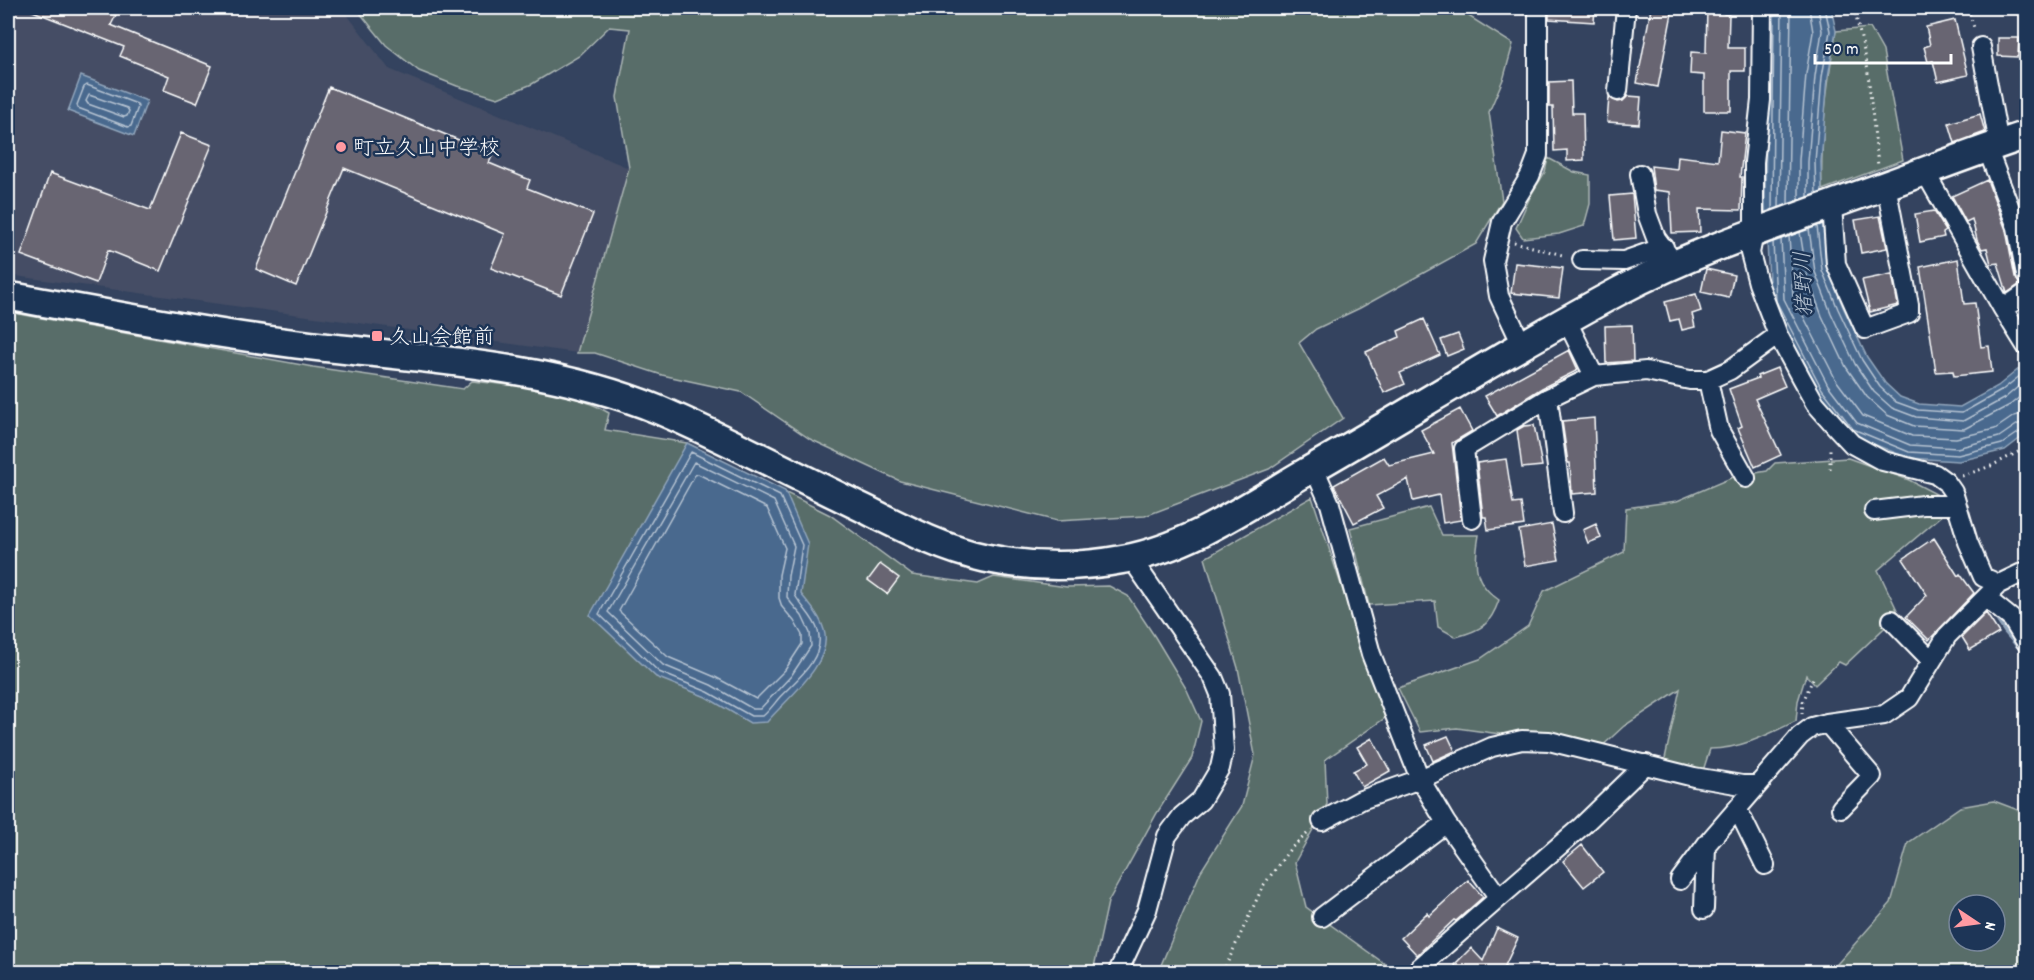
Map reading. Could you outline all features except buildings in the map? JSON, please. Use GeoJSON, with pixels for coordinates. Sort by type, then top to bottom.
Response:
{"type":"FeatureCollection","features":[{"type":"Feature","properties":{"kind":"street"},"geometry":{"type":"LineString","coordinates":[[1523,346],[1499,296],[1493,261],[1502,222],[1530,176],[1538,155],[1538,8]]}},
{"type":"Feature","properties":{"kind":"street"},"geometry":{"type":"LineString","coordinates":[[1618,91],[1626,8]]}},
{"type":"Feature","properties":{"kind":"street"},"geometry":{"type":"LineString","coordinates":[[1762,8],[1761,100],[1754,162],[1754,233],[1750,253],[1758,283],[1778,335],[1815,403],[1852,444],[1883,461],[1935,474],[1946,482],[1953,492],[1968,542],[1983,577],[1999,584]]}},
{"type":"Feature","properties":{"kind":"street"},"geometry":{"type":"LineString","coordinates":[[1980,47],[1993,146],[2017,227],[2026,275]]}},
{"type":"Feature","properties":{"kind":"street"},"geometry":{"type":"LineString","coordinates":[[1582,260],[1624,261],[1670,256],[1754,233],[2026,135]]}},
{"type":"Feature","properties":{"kind":"street"},"geometry":{"type":"LineString","coordinates":[[1924,172],[2026,346]]}},
{"type":"Feature","properties":{"kind":"street"},"geometry":{"type":"LineString","coordinates":[[1640,174],[1647,214],[1656,238],[1670,256]]}},
{"type":"Feature","properties":{"kind":"street"},"geometry":{"type":"LineString","coordinates":[[1830,205],[1836,264],[1865,329],[1909,313],[1883,186]]}},
{"type":"Feature","properties":{"kind":"street"},"geometry":{"type":"LineString","coordinates":[[8,296],[279,342],[518,371],[561,380],[624,397],[659,410],[946,547],[980,557],[1025,565],[1055,567],[1131,558],[1185,540],[1626,288],[1670,256]]}},
{"type":"Feature","properties":{"kind":"street"},"geometry":{"type":"LineString","coordinates":[[2003,309],[2026,293]]}},
{"type":"Feature","properties":{"kind":"street"},"geometry":{"type":"LineString","coordinates":[[1567,321],[1594,376]]}},
{"type":"Feature","properties":{"kind":"street"},"geometry":{"type":"LineString","coordinates":[[1472,519],[1464,449],[1548,398],[1594,376],[1646,371],[1690,380],[1708,380],[1730,370],[1778,335]]}},
{"type":"Feature","properties":{"kind":"street"},"geometry":{"type":"LineString","coordinates":[[1708,380],[1719,430],[1746,478]]}},
{"type":"Feature","properties":{"kind":"street"},"geometry":{"type":"LineString","coordinates":[[1548,398],[1563,513]]}},
{"type":"Feature","properties":{"kind":"street"},"geometry":{"type":"LineString","coordinates":[[1314,468],[1330,504],[1371,654],[1420,779],[1446,823],[1499,898]]}},
{"type":"Feature","properties":{"kind":"street"},"geometry":{"type":"LineString","coordinates":[[1874,511],[1923,505],[1956,506]]}},
{"type":"Feature","properties":{"kind":"street"},"geometry":{"type":"LineString","coordinates":[[1118,972],[1147,910],[1167,836],[1182,816],[1201,800],[1211,786],[1220,768],[1224,750],[1220,694],[1213,677],[1131,558]]}},
{"type":"Feature","properties":{"kind":"street"},"geometry":{"type":"LineString","coordinates":[[1680,880],[1706,845],[1800,736],[1812,727],[1827,723],[1884,715],[1909,698],[1947,636],[1999,584],[2026,571]]}},
{"type":"Feature","properties":{"kind":"street"},"geometry":{"type":"LineString","coordinates":[[1986,598],[2012,619],[2026,642]]}},
{"type":"Feature","properties":{"kind":"street"},"geometry":{"type":"LineString","coordinates":[[1892,620],[1931,660]]}},
{"type":"Feature","properties":{"kind":"street"},"geometry":{"type":"LineString","coordinates":[[1827,723],[1872,776],[1841,808]]}},
{"type":"Feature","properties":{"kind":"street"},"geometry":{"type":"LineString","coordinates":[[1322,821],[1361,800],[1420,779],[1492,747],[1522,740],[1549,741],[1694,777],[1757,785]]}},
{"type":"Feature","properties":{"kind":"street"},"geometry":{"type":"LineString","coordinates":[[1419,968],[1581,826],[1646,764]]}},
{"type":"Feature","properties":{"kind":"street"},"geometry":{"type":"LineString","coordinates":[[1738,810],[1765,865]]}},
{"type":"Feature","properties":{"kind":"street"},"geometry":{"type":"LineString","coordinates":[[1322,917],[1446,823]]}},
{"type":"Feature","properties":{"kind":"street"},"geometry":{"type":"LineString","coordinates":[[1704,909],[1706,845]]}},
{"type":"Feature","properties":{"kind":"path"},"geometry":{"type":"LineString","coordinates":[[1854,8],[1867,64],[1883,186]]}},
{"type":"Feature","properties":{"kind":"path"},"geometry":{"type":"LineString","coordinates":[[1968,8],[1980,47]]}},
{"type":"Feature","properties":{"kind":"path"},"geometry":{"type":"LineString","coordinates":[[1499,238],[1582,260]]}},
{"type":"Feature","properties":{"kind":"path"},"geometry":{"type":"LineString","coordinates":[[1830,448],[1830,469]]}},
{"type":"Feature","properties":{"kind":"path"},"geometry":{"type":"LineString","coordinates":[[1946,482],[1991,466],[2026,448]]}},
{"type":"Feature","properties":{"kind":"path"},"geometry":{"type":"LineString","coordinates":[[1800,736],[1803,702],[1814,676]]}},
{"type":"Feature","properties":{"kind":"path"},"geometry":{"type":"LineString","coordinates":[[1223,972],[1263,886],[1290,849],[1322,821]]}},
{"type":"Feature","properties":{"kind":"shaded area"},"geometry":{"type":"Polygon","coordinates":[[[8,8],[342,8],[389,69],[629,168],[577,353],[8,275],[8,8]]]}},
{"type":"Feature","properties":{"kind":"green space"},"geometry":{"type":"Polygon","coordinates":[[[356,8],[1411,8],[1415,13],[1456,8],[1513,44],[1504,77],[1489,112],[1502,201],[1476,244],[1360,308],[1316,329],[1299,343],[1343,418],[1269,469],[1145,516],[1057,521],[900,481],[810,439],[741,392],[662,375],[595,353],[577,353],[629,168],[617,97],[630,29],[609,27],[579,56],[532,84],[498,98],[457,86],[419,71],[386,45],[356,8]]]}},
{"type":"Feature","properties":{"kind":"green space"},"geometry":{"type":"Polygon","coordinates":[[[1870,28],[1883,51],[1903,160],[1822,190],[1825,110],[1836,31],[1870,28]]]}},
{"type":"Feature","properties":{"kind":"green space"},"geometry":{"type":"Polygon","coordinates":[[[1548,158],[1574,172],[1590,175],[1590,204],[1584,226],[1559,234],[1523,238],[1516,228],[1531,195],[1545,172],[1548,158]]]}},
{"type":"Feature","properties":{"kind":"green space"},"geometry":{"type":"Polygon","coordinates":[[[8,312],[313,367],[463,389],[472,381],[525,387],[560,394],[594,405],[609,413],[605,430],[687,443],[830,515],[912,575],[978,584],[994,577],[1067,587],[1109,586],[1128,596],[1187,690],[1201,721],[1192,758],[1157,813],[1108,902],[1093,972],[8,972],[8,312]]]}},
{"type":"Feature","properties":{"kind":"green space"},"geometry":{"type":"Polygon","coordinates":[[[1848,458],[1909,480],[1938,495],[1945,513],[1878,570],[1899,614],[1845,665],[1839,662],[1815,685],[1806,675],[1798,701],[1796,721],[1744,744],[1710,749],[1701,777],[1664,763],[1680,689],[1624,726],[1599,749],[1516,746],[1500,734],[1457,728],[1420,732],[1398,688],[1480,659],[1528,626],[1544,591],[1624,552],[1626,508],[1677,501],[1733,477],[1748,484],[1750,474],[1767,471],[1775,463],[1848,458]]]}},
{"type":"Feature","properties":{"kind":"green space"},"geometry":{"type":"Polygon","coordinates":[[[1312,497],[1385,718],[1325,760],[1327,804],[1295,862],[1306,907],[1396,972],[1158,972],[1201,871],[1242,806],[1255,755],[1238,668],[1205,558],[1312,497]]]}},
{"type":"Feature","properties":{"kind":"green space"},"geometry":{"type":"Polygon","coordinates":[[[1429,507],[1442,535],[1479,535],[1476,555],[1477,572],[1484,586],[1499,600],[1492,616],[1484,626],[1456,637],[1438,627],[1435,601],[1369,605],[1350,528],[1429,507]]]}},
{"type":"Feature","properties":{"kind":"green space"},"geometry":{"type":"Polygon","coordinates":[[[1994,801],[2026,813],[2026,972],[1830,972],[1891,903],[1908,843],[1960,807],[1994,801]]]}},
{"type":"Feature","properties":{"kind":"water","name":"猪野川"},"geometry":{"type":"Polygon","coordinates":[[[1768,8],[1831,8],[1836,31],[1828,77],[1821,162],[1823,229],[1828,269],[1867,357],[1885,383],[1900,397],[1919,404],[1960,407],[1998,386],[2026,363],[2026,434],[2005,450],[1959,461],[1908,458],[1849,434],[1817,393],[1770,302],[1765,201],[1768,8]]]}},
{"type":"Feature","properties":{"kind":"water"},"geometry":{"type":"Polygon","coordinates":[[[81,76],[147,101],[134,136],[68,111],[81,76]]]}},
{"type":"Feature","properties":{"kind":"water"},"geometry":{"type":"Polygon","coordinates":[[[687,443],[785,491],[808,544],[801,594],[820,620],[825,642],[822,655],[815,668],[767,722],[750,723],[706,697],[656,677],[590,615],[687,443]]]}},
{"type":"Feature","properties":{"kind":"waterway"},"geometry":{"type":"LineString","coordinates":[[1994,614],[2026,655]]}},
{"type":"Feature","properties":{"kind":"place","name":"町立久山中学校"},"geometry":{"type":"Point","coordinates":[341,147]}},
{"type":"Feature","properties":{"kind":"place","name":"久山会館前"},"geometry":{"type":"Point","coordinates":[377,336]}}]}
